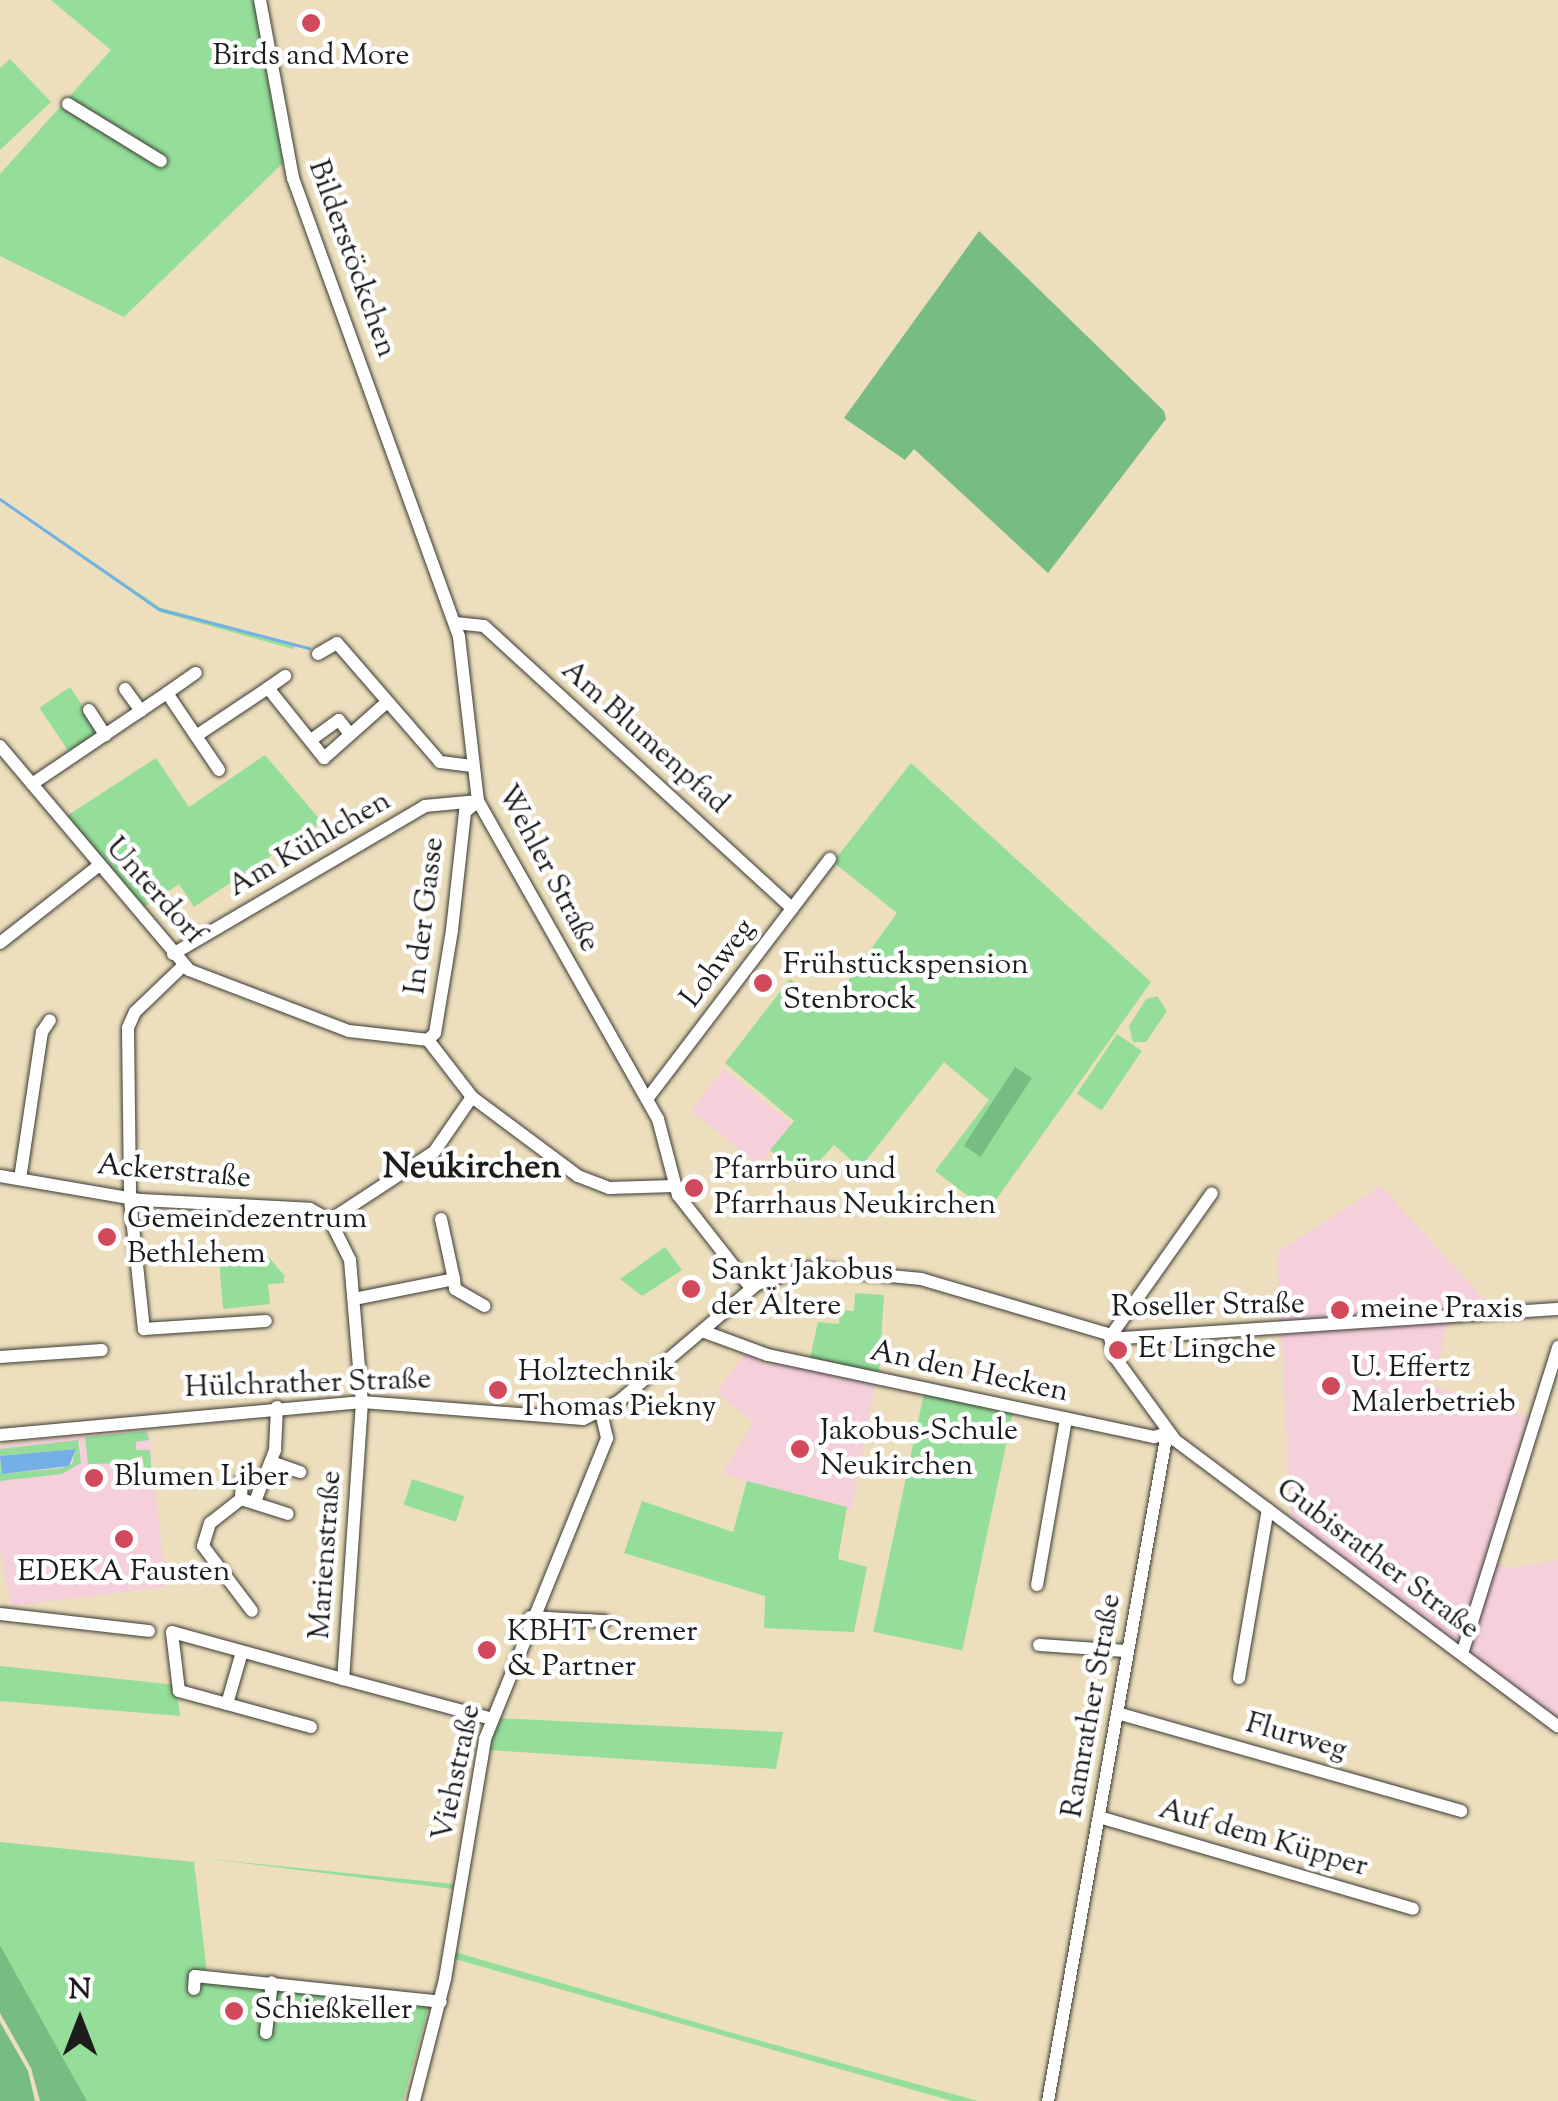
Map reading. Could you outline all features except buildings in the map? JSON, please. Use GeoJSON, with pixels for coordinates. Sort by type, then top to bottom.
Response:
{"type":"FeatureCollection","features":[{"type":"Feature","properties":{"kind":"street","name":"Bilderstöckchen"},"geometry":{"type":"LineString","coordinates":[[260,0],[293,178],[422,528]]}},
{"type":"Feature","properties":{"kind":"street"},"geometry":{"type":"LineString","coordinates":[[68,104],[161,161]]}},
{"type":"Feature","properties":{"kind":"street","name":"Wehler Straße"},"geometry":{"type":"LineString","coordinates":[[422,528],[455,624],[468,684],[471,766],[478,800],[647,1099],[669,1158],[674,1186]]}},
{"type":"Feature","properties":{"kind":"street","name":"Am Blumenpfad"},"geometry":{"type":"LineString","coordinates":[[455,624],[484,626],[792,908]]}},
{"type":"Feature","properties":{"kind":"street"},"geometry":{"type":"LineString","coordinates":[[318,654],[337,644],[442,764],[471,766]]}},
{"type":"Feature","properties":{"kind":"street"},"geometry":{"type":"LineString","coordinates":[[32,784],[196,673]]}},
{"type":"Feature","properties":{"kind":"street"},"geometry":{"type":"LineString","coordinates":[[196,736],[284,676]]}},
{"type":"Feature","properties":{"kind":"street"},"geometry":{"type":"LineString","coordinates":[[268,688],[324,758],[352,738],[339,720],[311,740]]}},
{"type":"Feature","properties":{"kind":"street"},"geometry":{"type":"LineString","coordinates":[[125,689],[140,711]]}},
{"type":"Feature","properties":{"kind":"street"},"geometry":{"type":"LineString","coordinates":[[167,693],[220,770]]}},
{"type":"Feature","properties":{"kind":"street"},"geometry":{"type":"LineString","coordinates":[[348,732],[386,702]]}},
{"type":"Feature","properties":{"kind":"street"},"geometry":{"type":"LineString","coordinates":[[89,710],[105,735]]}},
{"type":"Feature","properties":{"kind":"street","name":"Unterdorf"},"geometry":{"type":"LineString","coordinates":[[0,746],[96,867],[184,965],[250,997],[349,1031],[428,1040]]}},
{"type":"Feature","properties":{"kind":"street","name":"Am Kühlchen"},"geometry":{"type":"LineString","coordinates":[[173,954],[425,806],[478,800]]}},
{"type":"Feature","properties":{"kind":"street","name":"In der Gasse"},"geometry":{"type":"LineString","coordinates":[[428,1040],[435,1033],[452,930],[465,812],[478,800]]}},
{"type":"Feature","properties":{"kind":"street","name":"Lohweg"},"geometry":{"type":"LineString","coordinates":[[647,1099],[830,859]]}},
{"type":"Feature","properties":{"kind":"street"},"geometry":{"type":"LineString","coordinates":[[0,943],[96,867]]}},
{"type":"Feature","properties":{"kind":"street"},"geometry":{"type":"LineString","coordinates":[[184,965],[129,1023],[130,1199],[144,1329],[266,1320]]}},
{"type":"Feature","properties":{"kind":"street"},"geometry":{"type":"LineString","coordinates":[[20,1179],[42,1032],[50,1020]]}},
{"type":"Feature","properties":{"kind":"street"},"geometry":{"type":"LineString","coordinates":[[428,1040],[472,1097],[592,1184],[674,1186],[752,1288],[704,1332],[601,1413]]}},
{"type":"Feature","properties":{"kind":"street"},"geometry":{"type":"LineString","coordinates":[[330,1220],[434,1152],[472,1097]]}},
{"type":"Feature","properties":{"kind":"street","name":"Ackerstraße"},"geometry":{"type":"LineString","coordinates":[[0,1176],[130,1199],[310,1208],[330,1220]]}},
{"type":"Feature","properties":{"kind":"street"},"geometry":{"type":"LineString","coordinates":[[1167,1433],[1112,1353],[1110,1336],[1212,1194]]}},
{"type":"Feature","properties":{"kind":"street"},"geometry":{"type":"LineString","coordinates":[[442,1219],[455,1289],[485,1306]]}},
{"type":"Feature","properties":{"kind":"street","name":"Marienstraße"},"geometry":{"type":"LineString","coordinates":[[330,1220],[348,1253],[362,1402],[343,1679],[492,1718]]}},
{"type":"Feature","properties":{"kind":"street","name":"Roseller Straße"},"geometry":{"type":"LineString","coordinates":[[752,1288],[795,1269],[874,1270],[1110,1336],[1271,1332],[1558,1309]]}},
{"type":"Feature","properties":{"kind":"street"},"geometry":{"type":"LineString","coordinates":[[354,1299],[454,1279]]}},
{"type":"Feature","properties":{"kind":"street","name":"An den Hecken"},"geometry":{"type":"LineString","coordinates":[[704,1332],[768,1356],[1154,1438],[1167,1433]]}},
{"type":"Feature","properties":{"kind":"street"},"geometry":{"type":"LineString","coordinates":[[1462,1654],[1558,1346]]}},
{"type":"Feature","properties":{"kind":"street"},"geometry":{"type":"LineString","coordinates":[[0,1357],[102,1350]]}},
{"type":"Feature","properties":{"kind":"street","name":"Hülchrather Straße"},"geometry":{"type":"LineString","coordinates":[[0,1434],[135,1419],[362,1402],[458,1406],[546,1420],[601,1413]]}},
{"type":"Feature","properties":{"kind":"street"},"geometry":{"type":"LineString","coordinates":[[252,1611],[208,1559],[203,1544],[210,1524],[249,1499],[270,1462],[277,1407]]}},
{"type":"Feature","properties":{"kind":"street","name":"Viehstraße"},"geometry":{"type":"LineString","coordinates":[[414,2101],[441,2002],[492,1718],[530,1617],[607,1438],[601,1413]]}},
{"type":"Feature","properties":{"kind":"street","name":"Hülchrather Straße"},"geometry":{"type":"LineString","coordinates":[[0,1426],[135,1419]]}},
{"type":"Feature","properties":{"kind":"street"},"geometry":{"type":"LineString","coordinates":[[1038,1585],[1066,1419]]}},
{"type":"Feature","properties":{"kind":"street","name":"Gubisrather Straße"},"geometry":{"type":"LineString","coordinates":[[1167,1433],[1558,1726]]}},
{"type":"Feature","properties":{"kind":"street","name":"Ramrather Straße"},"geometry":{"type":"LineString","coordinates":[[1048,2101],[1167,1433]]}},
{"type":"Feature","properties":{"kind":"street"},"geometry":{"type":"LineString","coordinates":[[270,1462],[300,1472]]}},
{"type":"Feature","properties":{"kind":"street"},"geometry":{"type":"LineString","coordinates":[[242,1479],[249,1499],[288,1514]]}},
{"type":"Feature","properties":{"kind":"street"},"geometry":{"type":"LineString","coordinates":[[1238,1678],[1268,1509]]}},
{"type":"Feature","properties":{"kind":"street"},"geometry":{"type":"LineString","coordinates":[[0,1614],[149,1631]]}},
{"type":"Feature","properties":{"kind":"street"},"geometry":{"type":"LineString","coordinates":[[530,1617],[605,1621]]}},
{"type":"Feature","properties":{"kind":"street"},"geometry":{"type":"LineString","coordinates":[[310,1728],[179,1691],[172,1632],[343,1679]]}},
{"type":"Feature","properties":{"kind":"street"},"geometry":{"type":"LineString","coordinates":[[1039,1645],[1128,1651]]}},
{"type":"Feature","properties":{"kind":"street"},"geometry":{"type":"LineString","coordinates":[[227,1704],[242,1652]]}},
{"type":"Feature","properties":{"kind":"street","name":"Flurweg"},"geometry":{"type":"LineString","coordinates":[[1117,1714],[1460,1812]]}},
{"type":"Feature","properties":{"kind":"street","name":"Auf dem Küpper"},"geometry":{"type":"LineString","coordinates":[[1098,1817],[1412,1909]]}},
{"type":"Feature","properties":{"kind":"street"},"geometry":{"type":"LineString","coordinates":[[194,1988],[195,1976],[441,2002]]}},
{"type":"Feature","properties":{"kind":"street"},"geometry":{"type":"LineString","coordinates":[[266,2033],[272,1982]]}},
{"type":"Feature","properties":{"kind":"shaded area"},"geometry":{"type":"Polygon","coordinates":[[[724,1069],[792,1124],[759,1166],[691,1110],[724,1069]]]}},
{"type":"Feature","properties":{"kind":"shaded area"},"geometry":{"type":"Polygon","coordinates":[[[1381,1186],[1491,1307],[1451,1311],[1433,1386],[1528,1417],[1458,1646],[1291,1524],[1277,1252],[1381,1186]]]}},
{"type":"Feature","properties":{"kind":"shaded area","name":"Jakobus-Schule Neukirchen"},"geometry":{"type":"Polygon","coordinates":[[[746,1352],[769,1367],[774,1361],[876,1383],[851,1510],[722,1474],[753,1423],[717,1392],[746,1352]]]}},
{"type":"Feature","properties":{"kind":"shaded area"},"geometry":{"type":"Polygon","coordinates":[[[149,1429],[166,1587],[11,1606],[0,1551],[0,1445],[149,1429]]]}},
{"type":"Feature","properties":{"kind":"shaded area"},"geometry":{"type":"Polygon","coordinates":[[[1558,1560],[1558,1722],[1468,1654],[1496,1563],[1510,1568],[1558,1560]]]}},
{"type":"Feature","properties":{"kind":"green space"},"geometry":{"type":"Polygon","coordinates":[[[51,0],[254,0],[283,163],[124,317],[0,256],[0,174],[111,50],[51,0]]]}},
{"type":"Feature","properties":{"kind":"green space"},"geometry":{"type":"Polygon","coordinates":[[[10,59],[51,102],[0,150],[0,68],[10,59]]]}},
{"type":"Feature","properties":{"kind":"green space"},"geometry":{"type":"Polygon","coordinates":[[[979,231],[1164,411],[1166,419],[1048,573],[914,449],[905,460],[844,418],[979,231]]]}},
{"type":"Feature","properties":{"kind":"green space"},"geometry":{"type":"Polygon","coordinates":[[[0,498],[161,608],[296,644],[293,649],[160,612],[0,498]]]}},
{"type":"Feature","properties":{"kind":"green space"},"geometry":{"type":"Polygon","coordinates":[[[70,687],[100,731],[69,752],[39,708],[70,687]]]}},
{"type":"Feature","properties":{"kind":"green space"},"geometry":{"type":"Polygon","coordinates":[[[265,755],[322,822],[194,907],[179,884],[140,910],[65,817],[156,758],[189,807],[265,755]]]}},
{"type":"Feature","properties":{"kind":"green space"},"geometry":{"type":"Polygon","coordinates":[[[911,763],[1151,982],[988,1211],[935,1171],[989,1100],[944,1062],[860,1168],[834,1145],[802,1180],[770,1150],[794,1121],[725,1063],[790,979],[829,1007],[897,913],[833,862],[911,763]]]}},
{"type":"Feature","properties":{"kind":"green space"},"geometry":{"type":"Polygon","coordinates":[[[1157,996],[1167,1011],[1146,1042],[1133,1042],[1129,1026],[1146,999],[1157,996]]]}},
{"type":"Feature","properties":{"kind":"green space"},"geometry":{"type":"Polygon","coordinates":[[[1117,1034],[1142,1051],[1102,1110],[1077,1094],[1117,1034]]]}},
{"type":"Feature","properties":{"kind":"green space"},"geometry":{"type":"Polygon","coordinates":[[[1015,1067],[1032,1078],[981,1157],[964,1146],[1015,1067]]]}},
{"type":"Feature","properties":{"kind":"green space"},"geometry":{"type":"Polygon","coordinates":[[[665,1247],[682,1270],[642,1296],[620,1279],[665,1247]]]}},
{"type":"Feature","properties":{"kind":"green space"},"geometry":{"type":"Polygon","coordinates":[[[266,1254],[284,1275],[284,1283],[268,1284],[270,1304],[223,1309],[219,1258],[266,1254]]]}},
{"type":"Feature","properties":{"kind":"green space"},"geometry":{"type":"Polygon","coordinates":[[[855,1293],[884,1295],[879,1373],[810,1358],[818,1322],[839,1324],[840,1310],[854,1311],[855,1293]]]}},
{"type":"Feature","properties":{"kind":"green space"},"geometry":{"type":"Polygon","coordinates":[[[924,1393],[1013,1412],[962,1651],[873,1632],[924,1393]]]}},
{"type":"Feature","properties":{"kind":"green space"},"geometry":{"type":"Polygon","coordinates":[[[147,1431],[149,1440],[136,1442],[136,1450],[150,1450],[152,1478],[146,1479],[142,1455],[131,1463],[88,1464],[85,1437],[147,1431]]]}},
{"type":"Feature","properties":{"kind":"green space"},"geometry":{"type":"Polygon","coordinates":[[[78,1440],[81,1463],[62,1474],[0,1481],[0,1460],[2,1474],[62,1468],[72,1464],[76,1449],[0,1456],[0,1449],[78,1440]]]}},
{"type":"Feature","properties":{"kind":"green space"},"geometry":{"type":"Polygon","coordinates":[[[412,1479],[464,1496],[456,1522],[404,1505],[412,1479]]]}},
{"type":"Feature","properties":{"kind":"green space"},"geometry":{"type":"Polygon","coordinates":[[[747,1481],[847,1507],[838,1559],[867,1567],[854,1632],[764,1628],[765,1596],[624,1553],[642,1501],[733,1532],[747,1481]]]}},
{"type":"Feature","properties":{"kind":"green space"},"geometry":{"type":"Polygon","coordinates":[[[0,1666],[176,1685],[180,1716],[0,1701],[0,1666]]]}},
{"type":"Feature","properties":{"kind":"green space"},"geometry":{"type":"Polygon","coordinates":[[[498,1718],[783,1732],[776,1769],[488,1750],[498,1718]]]}},
{"type":"Feature","properties":{"kind":"green space"},"geometry":{"type":"Polygon","coordinates":[[[0,1842],[194,1862],[207,1973],[431,1997],[403,2101],[87,2101],[0,1945],[0,1842]]]}},
{"type":"Feature","properties":{"kind":"green space"},"geometry":{"type":"Polygon","coordinates":[[[200,1858],[454,1884],[453,1889],[200,1858]]]}},
{"type":"Feature","properties":{"kind":"green space"},"geometry":{"type":"Polygon","coordinates":[[[0,1945],[87,2101],[40,2101],[31,2068],[0,2013],[0,1945]]]}},
{"type":"Feature","properties":{"kind":"green space"},"geometry":{"type":"Polygon","coordinates":[[[455,1952],[978,2101],[952,2101],[455,1959],[455,1952]]]}},
{"type":"Feature","properties":{"kind":"green space"},"geometry":{"type":"Polygon","coordinates":[[[0,2022],[28,2071],[35,2101],[0,2101],[0,2022]]]}},
{"type":"Feature","properties":{"kind":"water"},"geometry":{"type":"Polygon","coordinates":[[[76,1449],[69,1466],[2,1474],[0,1456],[76,1449]]]}},
{"type":"Feature","properties":{"kind":"waterway"},"geometry":{"type":"LineString","coordinates":[[0,499],[159,609],[309,648]]}},
{"type":"Feature","properties":{"kind":"place","name":"Birds and More"},"geometry":{"type":"Point","coordinates":[311,23]}},
{"type":"Feature","properties":{"kind":"place","name":"Frühstückspension Stenbrock"},"geometry":{"type":"Point","coordinates":[763,983]}},
{"type":"Feature","properties":{"kind":"place","name":"Pfarrbüro und Pfarrhaus Neukirchen"},"geometry":{"type":"Point","coordinates":[694,1188]}},
{"type":"Feature","properties":{"kind":"place","name":"Gemeindezentrum Bethlehem"},"geometry":{"type":"Point","coordinates":[107,1237]}},
{"type":"Feature","properties":{"kind":"place","name":"Sankt Jakobus der Ältere"},"geometry":{"type":"Point","coordinates":[691,1289]}},
{"type":"Feature","properties":{"kind":"place","name":"meine Praxis"},"geometry":{"type":"Point","coordinates":[1340,1310]}},
{"type":"Feature","properties":{"kind":"place","name":"Et Lingche"},"geometry":{"type":"Point","coordinates":[1118,1350]}},
{"type":"Feature","properties":{"kind":"place","name":"U. Effertz Malerbetrieb"},"geometry":{"type":"Point","coordinates":[1331,1386]}},
{"type":"Feature","properties":{"kind":"place","name":"Holztechnik Thomas Piekny"},"geometry":{"type":"Point","coordinates":[498,1390]}},
{"type":"Feature","properties":{"kind":"place","name":"Jakobus-Schule Neukirchen"},"geometry":{"type":"Point","coordinates":[800,1449]}},
{"type":"Feature","properties":{"kind":"place","name":"Blumen Liber"},"geometry":{"type":"Point","coordinates":[94,1478]}},
{"type":"Feature","properties":{"kind":"place","name":"EDEKA Fausten"},"geometry":{"type":"Point","coordinates":[124,1539]}},
{"type":"Feature","properties":{"kind":"place","name":"KBHT Cremer & Partner"},"geometry":{"type":"Point","coordinates":[487,1650]}},
{"type":"Feature","properties":{"kind":"place","name":"Schießkeller"},"geometry":{"type":"Point","coordinates":[234,2011]}},
{"type":"Feature","properties":{"kind":"district","name":"Neukirchen"},"geometry":{"type":"Point","coordinates":[472,1169]}}]}
